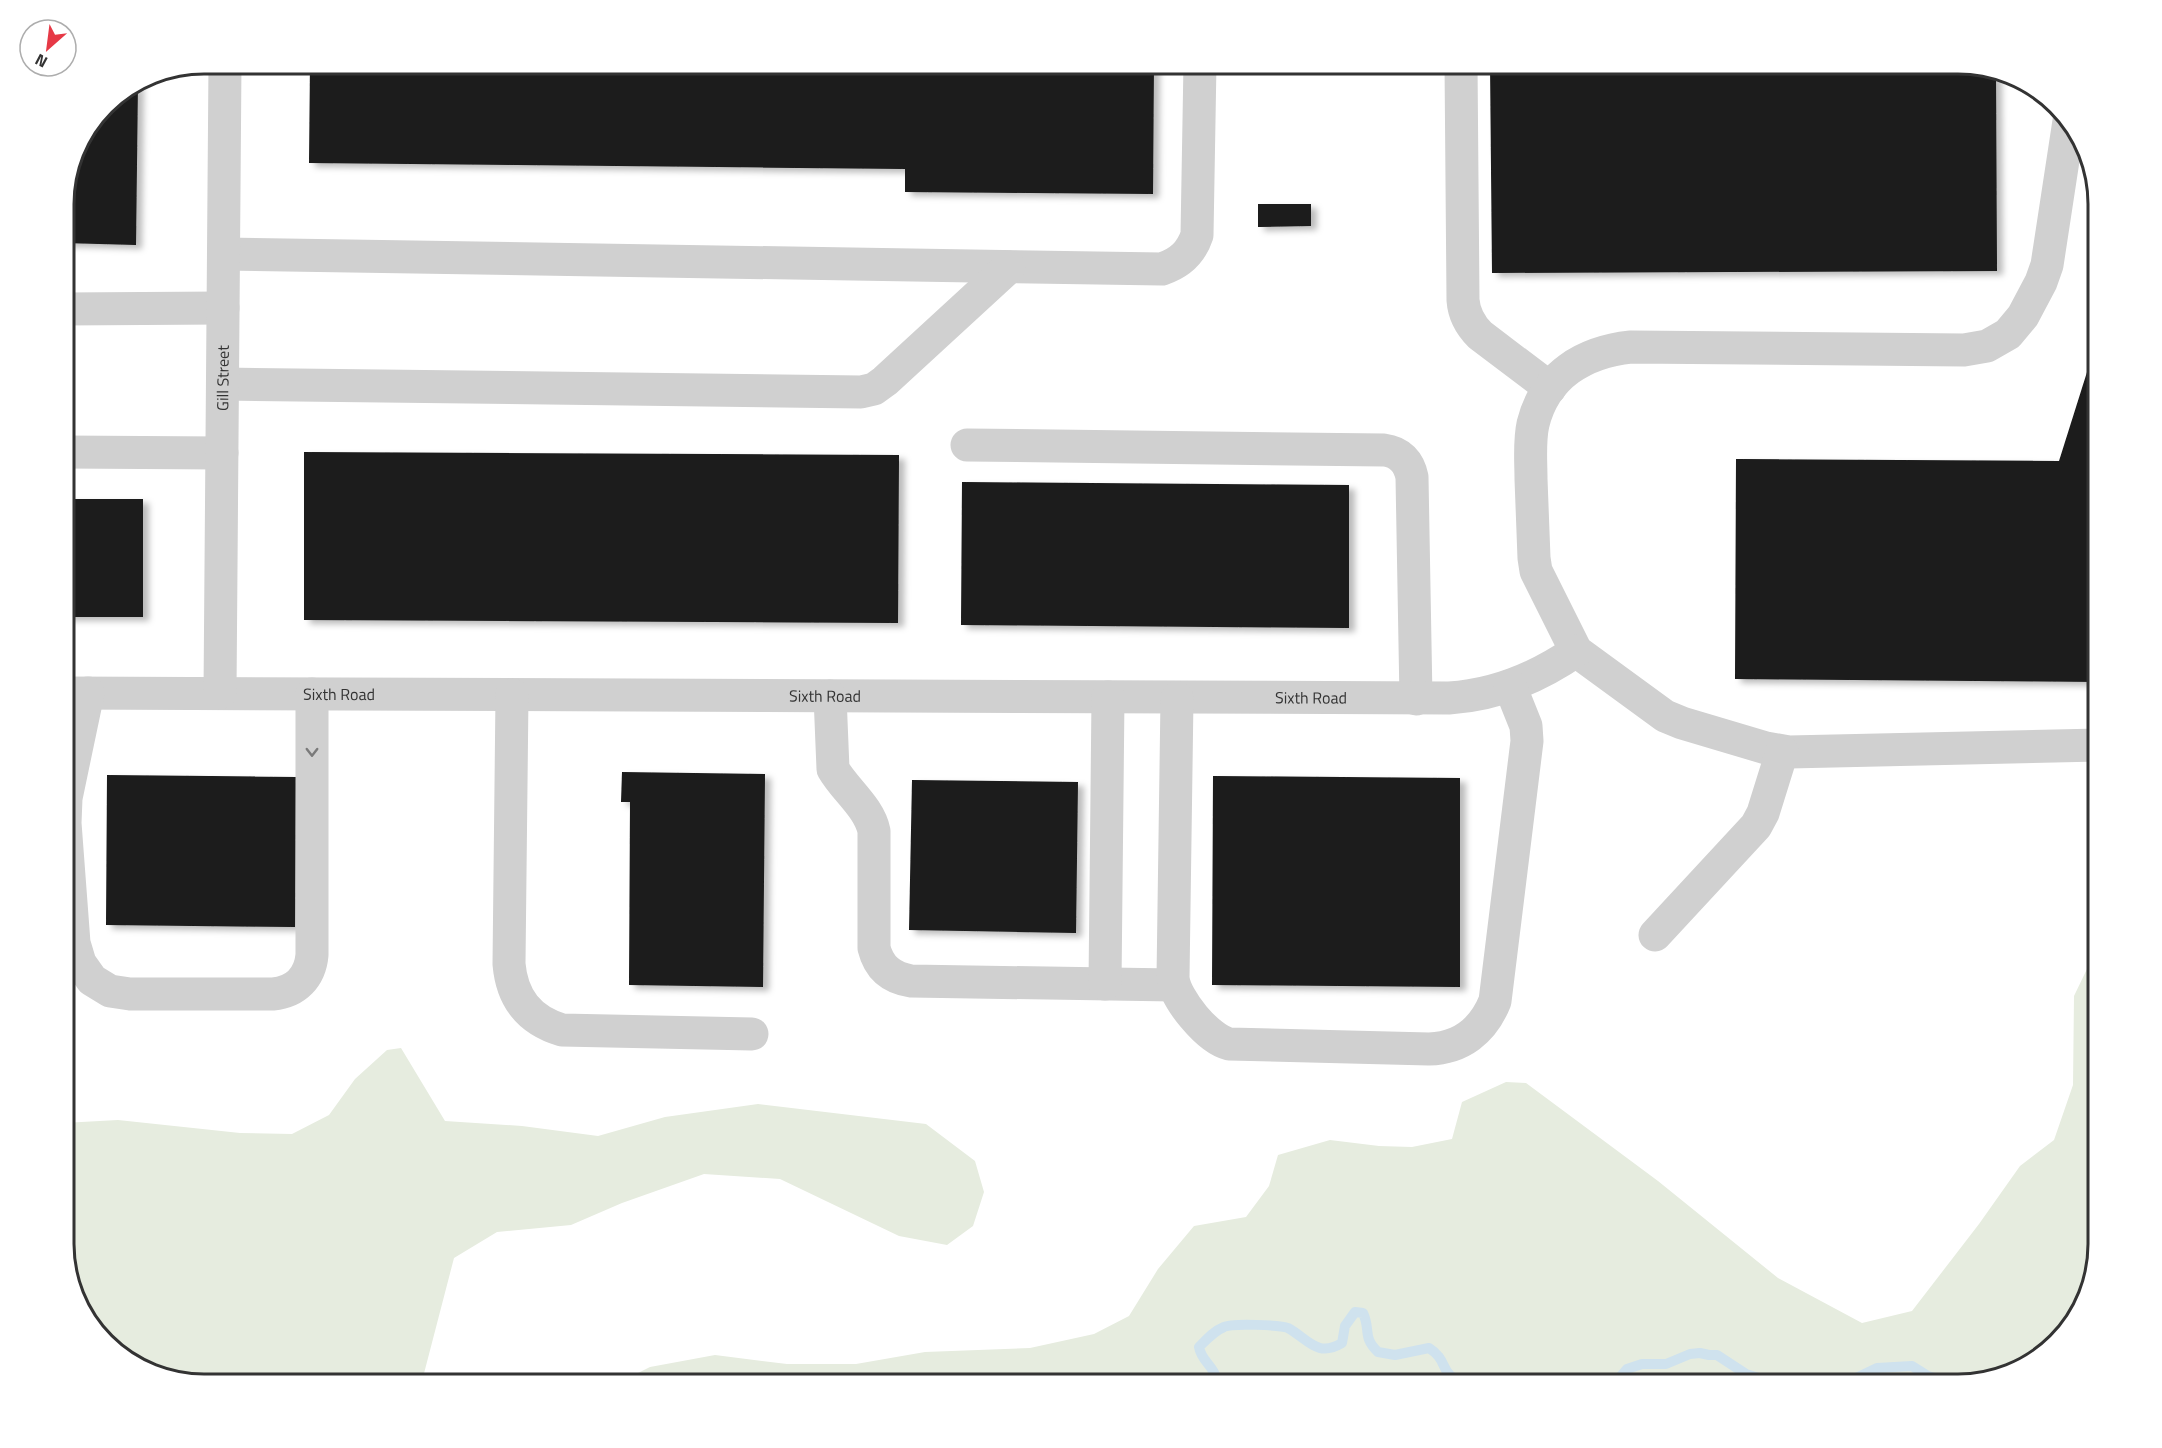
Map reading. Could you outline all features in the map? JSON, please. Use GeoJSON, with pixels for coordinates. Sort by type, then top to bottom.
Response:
{"type":"FeatureCollection","features":[{"type":"Feature","properties":{"kind":"street","name":"Gill Street"},"geometry":{"type":"LineString","coordinates":[[220,693],[225,74]]}},
{"type":"Feature","properties":{"kind":"street"},"geometry":{"type":"LineString","coordinates":[[224,254],[1153,270],[1170,266],[1184,257],[1194,243],[1198,226],[1200,74]]}},
{"type":"Feature","properties":{"kind":"street"},"geometry":{"type":"LineString","coordinates":[[1461,74],[1462,300],[1465,313],[1471,325],[1480,335],[1550,388]]}},
{"type":"Feature","properties":{"kind":"street"},"geometry":{"type":"LineString","coordinates":[[2066,131],[2044,276],[2016,326],[1998,341],[1976,349],[1964,350],[1617,349],[1604,351],[1580,361],[1564,373],[1550,388],[1537,411],[1531,437],[1534,562],[1536,571],[1576,651],[1675,721],[1782,752],[2088,745]]}},
{"type":"Feature","properties":{"kind":"street"},"geometry":{"type":"LineString","coordinates":[[223,384],[861,392],[874,389],[885,381],[1009,267]]}},
{"type":"Feature","properties":{"kind":"street"},"geometry":{"type":"LineString","coordinates":[[74,309],[223,308]]}},
{"type":"Feature","properties":{"kind":"street"},"geometry":{"type":"LineString","coordinates":[[967,445],[1384,450],[1399,455],[1409,467],[1412,477],[1416,699]]}},
{"type":"Feature","properties":{"kind":"street"},"geometry":{"type":"LineString","coordinates":[[74,452],[222,453]]}},
{"type":"Feature","properties":{"kind":"street","name":"Sixth Road"},"geometry":{"type":"LineString","coordinates":[[76,693],[1416,699],[1478,696],[1510,686],[1554,666],[1576,651]]}},
{"type":"Feature","properties":{"kind":"street"},"geometry":{"type":"LineString","coordinates":[[1178,698],[1174,986],[1181,1000],[1212,1036],[1233,1045],[1438,1049],[1458,1044],[1474,1033],[1491,1010],[1497,991],[1527,741],[1526,726],[1510,686]]}},
{"type":"Feature","properties":{"kind":"street"},"geometry":{"type":"LineString","coordinates":[[74,716],[76,693]]}},
{"type":"Feature","properties":{"kind":"street"},"geometry":{"type":"LineString","coordinates":[[74,943],[85,972],[92,980],[110,991],[130,994],[273,994],[288,990],[301,982],[309,970],[312,955],[312,694]]}},
{"type":"Feature","properties":{"kind":"street"},"geometry":{"type":"LineString","coordinates":[[512,695],[509,964],[512,984],[520,1001],[538,1020],[556,1028],[575,1032],[752,1034]]}},
{"type":"Feature","properties":{"kind":"street"},"geometry":{"type":"LineString","coordinates":[[830,696],[833,769],[838,779],[868,815],[874,831],[873,941],[876,956],[884,969],[897,977],[911,981],[1174,986]]}},
{"type":"Feature","properties":{"kind":"street"},"geometry":{"type":"LineString","coordinates":[[1105,984],[1108,698]]}},
{"type":"Feature","properties":{"kind":"street"},"geometry":{"type":"LineString","coordinates":[[1655,935],[1755,826],[1763,813],[1782,752]]}},
{"type":"Feature","properties":{"kind":"shaded area"},"geometry":{"type":"Polygon","coordinates":[[[2088,967],[2088,1253],[2086,1270],[2075,1302],[2067,1317],[2056,1330],[2031,1353],[2008,1365],[1992,1370],[1958,1374],[636,1374],[650,1367],[715,1355],[787,1364],[856,1364],[925,1352],[1030,1348],[1094,1334],[1129,1316],[1158,1269],[1194,1226],[1246,1217],[1269,1186],[1278,1155],[1330,1140],[1379,1146],[1412,1147],[1452,1139],[1462,1102],[1506,1082],[1526,1083],[1658,1181],[1778,1278],[1862,1323],[1912,1311],[2020,1166],[2054,1140],[2073,1085],[2074,996],[2088,967]]]}},
{"type":"Feature","properties":{"kind":"shaded area"},"geometry":{"type":"Polygon","coordinates":[[[401,1048],[445,1121],[522,1126],[598,1136],[665,1117],[758,1104],[926,1124],[975,1161],[984,1192],[973,1226],[947,1245],[899,1236],[780,1179],[704,1174],[622,1203],[571,1225],[497,1232],[454,1258],[424,1374],[187,1373],[162,1368],[146,1361],[131,1353],[118,1342],[100,1324],[91,1309],[83,1294],[76,1270],[74,1122],[118,1120],[240,1133],[292,1134],[329,1115],[355,1079],[387,1050],[401,1048]]]}},
{"type":"Feature","properties":{"kind":"building"},"geometry":{"type":"Polygon","coordinates":[[[310,74],[1154,74],[1153,194],[905,192],[905,169],[309,163],[310,74]]]}},
{"type":"Feature","properties":{"kind":"building"},"geometry":{"type":"Polygon","coordinates":[[[1490,74],[1958,74],[1996,79],[1997,271],[1492,273],[1490,74]]]}},
{"type":"Feature","properties":{"kind":"building"},"geometry":{"type":"Polygon","coordinates":[[[138,91],[136,245],[74,243],[74,195],[80,162],[95,131],[124,100],[138,91]]]}},
{"type":"Feature","properties":{"kind":"building"},"geometry":{"type":"Polygon","coordinates":[[[1258,204],[1311,204],[1311,226],[1258,227],[1258,204]]]}},
{"type":"Feature","properties":{"kind":"building"},"geometry":{"type":"Polygon","coordinates":[[[2088,369],[2088,682],[1735,679],[1736,459],[2059,461],[2088,369]]]}},
{"type":"Feature","properties":{"kind":"building"},"geometry":{"type":"Polygon","coordinates":[[[304,452],[899,455],[898,623],[304,620],[304,452]]]}},
{"type":"Feature","properties":{"kind":"building"},"geometry":{"type":"Polygon","coordinates":[[[962,482],[1349,485],[1349,628],[961,625],[962,482]]]}},
{"type":"Feature","properties":{"kind":"building"},"geometry":{"type":"Polygon","coordinates":[[[74,499],[143,499],[143,617],[74,617],[74,499]]]}},
{"type":"Feature","properties":{"kind":"building"},"geometry":{"type":"Polygon","coordinates":[[[622,772],[765,774],[763,987],[629,985],[630,802],[621,802],[622,772]]]}},
{"type":"Feature","properties":{"kind":"building"},"geometry":{"type":"Polygon","coordinates":[[[107,775],[296,777],[295,927],[106,925],[107,775]]]}},
{"type":"Feature","properties":{"kind":"building"},"geometry":{"type":"Polygon","coordinates":[[[1213,776],[1460,778],[1460,987],[1212,985],[1213,776]]]}},
{"type":"Feature","properties":{"kind":"building"},"geometry":{"type":"Polygon","coordinates":[[[912,780],[1078,782],[1076,933],[909,930],[912,780]]]}},
{"type":"Feature","properties":{"kind":"waterway"},"geometry":{"type":"LineString","coordinates":[[1214,1374],[1199,1347],[1220,1329],[1245,1325],[1284,1327],[1313,1345],[1326,1349],[1342,1343],[1345,1326],[1355,1312],[1363,1313],[1368,1338],[1378,1352],[1395,1355],[1429,1348],[1440,1358],[1449,1374]]}},
{"type":"Feature","properties":{"kind":"waterway"},"geometry":{"type":"LineString","coordinates":[[1623,1374],[1627,1369],[1642,1364],[1666,1364],[1690,1354],[1700,1353],[1717,1355],[1746,1374]]}},
{"type":"Feature","properties":{"kind":"waterway"},"geometry":{"type":"LineString","coordinates":[[1864,1374],[1877,1368],[1912,1366],[1925,1374]]}}]}
